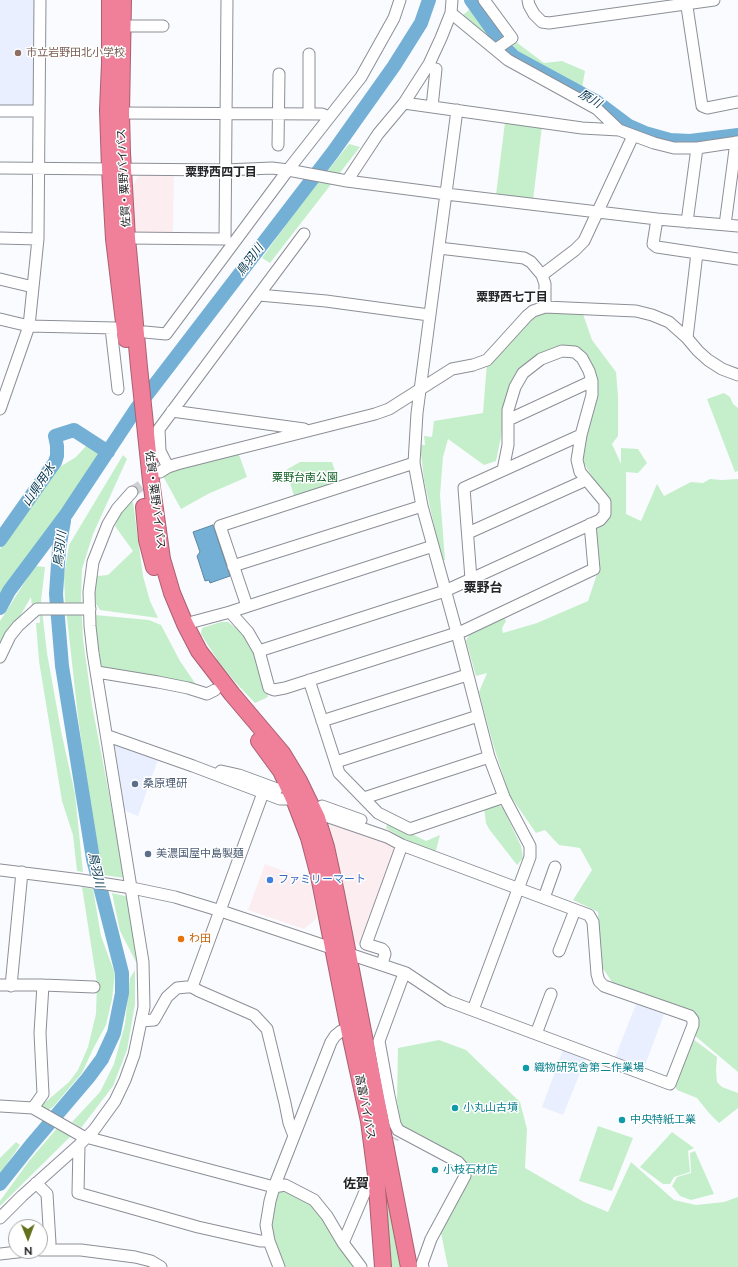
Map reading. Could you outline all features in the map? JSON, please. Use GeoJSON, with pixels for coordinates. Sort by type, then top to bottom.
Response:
{"type":"FeatureCollection","features":[{"type":"Feature","properties":{"kind":"highway","name":"佐賀・粟野バイパス"},"geometry":{"type":"LineString","coordinates":[[110,0],[108,110],[127,238],[139,367],[156,521],[162,559],[172,593],[185,624],[199,651],[232,694],[282,753],[319,812],[336,893],[340,951]]}},
{"type":"Feature","properties":{"kind":"highway","name":"佐賀・粟野バイパス"},"geometry":{"type":"LineString","coordinates":[[123,0],[121,113],[116,169],[114,239],[124,385],[139,468],[147,540],[162,595],[170,618],[183,644],[196,665],[215,690],[258,739],[281,771],[309,838],[340,951]]}},
{"type":"Feature","properties":{"kind":"highway","name":"高富バイパス"},"geometry":{"type":"LineString","coordinates":[[340,951],[349,1029],[369,1122],[376,1175],[383,1267]]}},
{"type":"Feature","properties":{"kind":"highway","name":"高富バイパス"},"geometry":{"type":"LineString","coordinates":[[340,951],[409,1267]]}},
{"type":"Feature","properties":{"kind":"street"},"geometry":{"type":"LineString","coordinates":[[0,409],[5,384],[29,326],[38,239],[40,0]]}},
{"type":"Feature","properties":{"kind":"street"},"geometry":{"type":"LineString","coordinates":[[227,0],[225,239],[229,250]]}},
{"type":"Feature","properties":{"kind":"street"},"geometry":{"type":"LineString","coordinates":[[145,332],[166,334],[329,117],[361,77],[394,18],[400,0]]}},
{"type":"Feature","properties":{"kind":"street"},"geometry":{"type":"LineString","coordinates":[[344,180],[378,134],[404,103],[429,64],[451,13],[452,0]]}},
{"type":"Feature","properties":{"kind":"street"},"geometry":{"type":"LineString","coordinates":[[484,0],[512,38],[501,46]]}},
{"type":"Feature","properties":{"kind":"street"},"geometry":{"type":"LineString","coordinates":[[528,0],[534,14],[542,22],[549,23],[686,2],[714,0]]}},
{"type":"Feature","properties":{"kind":"street"},"geometry":{"type":"LineString","coordinates":[[686,2],[702,106],[707,108],[738,102]]}},
{"type":"Feature","properties":{"kind":"street"},"geometry":{"type":"LineString","coordinates":[[451,13],[501,46],[508,60],[597,109],[619,130]]}},
{"type":"Feature","properties":{"kind":"street"},"geometry":{"type":"LineString","coordinates":[[122,26],[163,26]]}},
{"type":"Feature","properties":{"kind":"street"},"geometry":{"type":"LineString","coordinates":[[309,54],[309,114]]}},
{"type":"Feature","properties":{"kind":"street"},"geometry":{"type":"LineString","coordinates":[[432,107],[436,69]]}},
{"type":"Feature","properties":{"kind":"street"},"geometry":{"type":"LineString","coordinates":[[278,145],[280,113],[279,74]]}},
{"type":"Feature","properties":{"kind":"street"},"geometry":{"type":"LineString","coordinates":[[404,103],[582,128],[619,130],[654,143],[674,148],[696,148],[737,142],[725,225]]}},
{"type":"Feature","properties":{"kind":"street"},"geometry":{"type":"LineString","coordinates":[[457,110],[417,414],[414,463],[422,506],[489,757],[504,797],[530,846],[530,856],[473,1010]]}},
{"type":"Feature","properties":{"kind":"street"},"geometry":{"type":"LineString","coordinates":[[0,111],[38,111]]}},
{"type":"Feature","properties":{"kind":"street"},"geometry":{"type":"LineString","coordinates":[[121,113],[280,113],[322,114],[329,117]]}},
{"type":"Feature","properties":{"kind":"street"},"geometry":{"type":"LineString","coordinates":[[542,275],[584,241],[633,136]]}},
{"type":"Feature","properties":{"kind":"street"},"geometry":{"type":"LineString","coordinates":[[687,222],[696,148]]}},
{"type":"Feature","properties":{"kind":"street"},"geometry":{"type":"LineString","coordinates":[[0,168],[225,170],[272,168],[344,180],[597,213],[738,226]]}},
{"type":"Feature","properties":{"kind":"street"},"geometry":{"type":"LineString","coordinates":[[657,219],[653,244],[657,248],[738,258]]}},
{"type":"Feature","properties":{"kind":"street"},"geometry":{"type":"LineString","coordinates":[[304,234],[159,429],[160,452],[164,470],[389,410],[452,369],[473,365],[487,360],[527,316],[533,311],[545,307],[636,311],[652,315],[669,322],[708,360],[722,369],[738,375]]}},
{"type":"Feature","properties":{"kind":"street"},"geometry":{"type":"LineString","coordinates":[[0,238],[38,239]]}},
{"type":"Feature","properties":{"kind":"street"},"geometry":{"type":"LineString","coordinates":[[127,238],[225,239]]}},
{"type":"Feature","properties":{"kind":"street"},"geometry":{"type":"LineString","coordinates":[[439,248],[524,258],[531,262],[542,275],[545,284],[545,307]]}},
{"type":"Feature","properties":{"kind":"street"},"geometry":{"type":"LineString","coordinates":[[687,338],[698,253]]}},
{"type":"Feature","properties":{"kind":"street"},"geometry":{"type":"LineString","coordinates":[[0,279],[33,287]]}},
{"type":"Feature","properties":{"kind":"street"},"geometry":{"type":"LineString","coordinates":[[259,295],[326,301],[430,315]]}},
{"type":"Feature","properties":{"kind":"street"},"geometry":{"type":"LineString","coordinates":[[0,318],[29,326],[113,328],[124,385]]}},
{"type":"Feature","properties":{"kind":"street"},"geometry":{"type":"LineString","coordinates":[[259,651],[445,591],[600,520],[605,514],[605,502],[580,472],[577,460],[581,435],[592,395],[592,381],[589,371],[582,358],[575,352],[562,351],[541,359],[523,373],[515,387],[508,410],[508,445],[503,470]]}},
{"type":"Feature","properties":{"kind":"street"},"geometry":{"type":"LineString","coordinates":[[508,420],[592,381]]}},
{"type":"Feature","properties":{"kind":"street"},"geometry":{"type":"LineString","coordinates":[[172,411],[311,430]]}},
{"type":"Feature","properties":{"kind":"street"},"geometry":{"type":"LineString","coordinates":[[471,579],[464,488],[581,435]]}},
{"type":"Feature","properties":{"kind":"street"},"geometry":{"type":"LineString","coordinates":[[247,606],[220,526],[414,463]]}},
{"type":"Feature","properties":{"kind":"street"},"geometry":{"type":"LineString","coordinates":[[468,534],[586,480]]}},
{"type":"Feature","properties":{"kind":"street"},"geometry":{"type":"LineString","coordinates":[[0,1218],[94,1130],[115,1101],[125,1080],[134,1055],[141,1021],[144,999],[143,962],[130,888],[108,736],[86,609],[93,562],[111,519],[117,509],[132,492]]}},
{"type":"Feature","properties":{"kind":"street"},"geometry":{"type":"LineString","coordinates":[[233,566],[422,506]]}},
{"type":"Feature","properties":{"kind":"street"},"geometry":{"type":"LineString","coordinates":[[230,612],[248,632],[259,651],[269,688],[274,690],[457,633],[594,569],[590,524]]}},
{"type":"Feature","properties":{"kind":"street"},"geometry":{"type":"LineString","coordinates":[[185,624],[230,612],[433,546]]}},
{"type":"Feature","properties":{"kind":"street"},"geometry":{"type":"LineString","coordinates":[[1,654],[18,626],[37,609],[86,609]]}},
{"type":"Feature","properties":{"kind":"street"},"geometry":{"type":"LineString","coordinates":[[97,672],[158,682],[188,688],[207,694],[215,690]]}},
{"type":"Feature","properties":{"kind":"street"},"geometry":{"type":"LineString","coordinates":[[322,721],[467,675]]}},
{"type":"Feature","properties":{"kind":"street"},"geometry":{"type":"LineString","coordinates":[[309,680],[339,773],[378,813],[410,829],[504,797]]}},
{"type":"Feature","properties":{"kind":"street"},"geometry":{"type":"LineString","coordinates":[[336,762],[478,716]]}},
{"type":"Feature","properties":{"kind":"street"},"geometry":{"type":"LineString","coordinates":[[108,736],[280,799],[294,799]]}},
{"type":"Feature","properties":{"kind":"street"},"geometry":{"type":"LineString","coordinates":[[364,798],[489,757]]}},
{"type":"Feature","properties":{"kind":"street"},"geometry":{"type":"LineString","coordinates":[[211,773],[219,771],[231,773],[277,789]]}},
{"type":"Feature","properties":{"kind":"street"},"geometry":{"type":"LineString","coordinates":[[192,987],[263,793]]}},
{"type":"Feature","properties":{"kind":"street"},"geometry":{"type":"LineString","coordinates":[[0,870],[81,880],[130,888],[175,897],[220,911],[406,973],[448,1001],[670,1084],[693,1025],[692,1020],[690,1016],[604,986],[599,981],[597,974],[592,918],[589,915],[387,837],[326,816],[319,812]]}},
{"type":"Feature","properties":{"kind":"street"},"geometry":{"type":"LineString","coordinates":[[382,964],[386,954],[384,951],[366,944],[402,844]]}},
{"type":"Feature","properties":{"kind":"street"},"geometry":{"type":"LineString","coordinates":[[544,898],[555,867]]}},
{"type":"Feature","properties":{"kind":"street"},"geometry":{"type":"LineString","coordinates":[[22,872],[6,986],[43,985],[94,987]]}},
{"type":"Feature","properties":{"kind":"street"},"geometry":{"type":"LineString","coordinates":[[559,951],[575,910]]}},
{"type":"Feature","properties":{"kind":"street"},"geometry":{"type":"LineString","coordinates":[[406,973],[402,979],[379,1041],[396,1133],[458,1162],[464,1169],[465,1176],[431,1239],[422,1264],[423,1267]]}},
{"type":"Feature","properties":{"kind":"street"},"geometry":{"type":"LineString","coordinates":[[37,1110],[43,1094],[40,1033],[43,985]]}},
{"type":"Feature","properties":{"kind":"street"},"geometry":{"type":"LineString","coordinates":[[141,1021],[154,1020],[168,997],[177,988],[192,987],[254,1015],[267,1029],[289,1123],[294,1136]]}},
{"type":"Feature","properties":{"kind":"street"},"geometry":{"type":"LineString","coordinates":[[536,1034],[551,994]]}},
{"type":"Feature","properties":{"kind":"street"},"geometry":{"type":"LineString","coordinates":[[280,1267],[269,1241],[266,1225],[274,1187],[331,1042],[341,1031],[349,1029]]}},
{"type":"Feature","properties":{"kind":"street"},"geometry":{"type":"LineString","coordinates":[[0,1106],[37,1110],[82,1140],[274,1187],[285,1185],[314,1200],[328,1216],[343,1243],[361,1267]]}},
{"type":"Feature","properties":{"kind":"street"},"geometry":{"type":"LineString","coordinates":[[82,1140],[78,1193],[198,1227],[260,1241],[269,1241]]}},
{"type":"Feature","properties":{"kind":"street"},"geometry":{"type":"LineString","coordinates":[[36,1183],[47,1194],[50,1243]]}},
{"type":"Feature","properties":{"kind":"street"},"geometry":{"type":"LineString","coordinates":[[343,1243],[367,1187]]}},
{"type":"Feature","properties":{"kind":"street"},"geometry":{"type":"LineString","coordinates":[[48,1250],[81,1250],[135,1257],[151,1261],[161,1267]]}},
{"type":"Feature","properties":{"kind":"shaded area","name":"市立岩野田北小学校"},"geometry":{"type":"Polygon","coordinates":[[[0,0],[36,0],[35,106],[0,108],[0,0]]]}},
{"type":"Feature","properties":{"kind":"shaded area"},"geometry":{"type":"Polygon","coordinates":[[[140,174],[174,175],[173,234],[136,233],[131,189],[140,174]]]}},
{"type":"Feature","properties":{"kind":"shaded area","name":"桑原理研"},"geometry":{"type":"Polygon","coordinates":[[[112,740],[159,757],[138,816],[124,810],[112,740]]]}},
{"type":"Feature","properties":{"kind":"shaded area"},"geometry":{"type":"Polygon","coordinates":[[[333,822],[397,846],[362,946],[355,942],[329,823],[333,822]]]}},
{"type":"Feature","properties":{"kind":"shaded area"},"geometry":{"type":"Polygon","coordinates":[[[265,864],[310,881],[317,918],[304,929],[248,910],[265,864]]]}},
{"type":"Feature","properties":{"kind":"shaded area"},"geometry":{"type":"Polygon","coordinates":[[[636,1004],[664,1014],[643,1071],[614,1060],[636,1004]]]}},
{"type":"Feature","properties":{"kind":"shaded area"},"geometry":{"type":"Polygon","coordinates":[[[564,1047],[587,1056],[563,1115],[542,1107],[564,1047]]]}},
{"type":"Feature","properties":{"kind":"green space"},"geometry":{"type":"Polygon","coordinates":[[[470,9],[497,43],[493,43],[463,15],[470,9]]]}},
{"type":"Feature","properties":{"kind":"green space"},"geometry":{"type":"Polygon","coordinates":[[[516,42],[544,63],[562,61],[585,71],[582,88],[527,59],[511,48],[516,42]]]}},
{"type":"Feature","properties":{"kind":"green space"},"geometry":{"type":"Polygon","coordinates":[[[505,122],[542,126],[533,200],[496,195],[505,122]]]}},
{"type":"Feature","properties":{"kind":"green space"},"geometry":{"type":"Polygon","coordinates":[[[349,144],[360,147],[270,263],[262,258],[301,204],[349,144]]]}},
{"type":"Feature","properties":{"kind":"green space"},"geometry":{"type":"Polygon","coordinates":[[[543,311],[583,314],[592,340],[616,372],[618,396],[618,436],[612,444],[621,464],[621,448],[638,449],[647,463],[638,473],[626,472],[626,514],[641,521],[657,484],[664,496],[691,482],[703,483],[710,479],[738,479],[738,1072],[694,1035],[695,1020],[614,985],[600,964],[598,912],[573,900],[592,870],[580,848],[559,845],[545,830],[536,833],[509,794],[493,744],[479,692],[487,673],[476,676],[466,641],[470,633],[504,617],[506,621],[502,628],[503,633],[537,623],[588,601],[598,571],[596,529],[610,518],[610,499],[598,486],[583,462],[593,402],[594,368],[582,350],[555,348],[526,363],[510,387],[496,461],[484,465],[448,439],[443,457],[440,495],[445,560],[442,561],[424,480],[420,445],[425,445],[424,436],[432,437],[434,421],[483,413],[487,363],[495,359],[528,320],[543,311]]]}},
{"type":"Feature","properties":{"kind":"green space"},"geometry":{"type":"Polygon","coordinates":[[[724,393],[730,397],[733,404],[738,408],[738,471],[735,472],[707,399],[724,393]]]}},
{"type":"Feature","properties":{"kind":"green space"},"geometry":{"type":"Polygon","coordinates":[[[87,445],[99,453],[75,497],[0,609],[0,549],[55,470],[76,457],[87,445]]]}},
{"type":"Feature","properties":{"kind":"green space"},"geometry":{"type":"Polygon","coordinates":[[[238,452],[247,477],[208,494],[181,509],[163,476],[171,471],[238,452]]]}},
{"type":"Feature","properties":{"kind":"green space"},"geometry":{"type":"Polygon","coordinates":[[[123,455],[127,459],[93,534],[82,569],[81,598],[83,639],[92,705],[125,878],[103,875],[98,860],[78,717],[65,600],[64,576],[69,545],[123,455]]]}},
{"type":"Feature","properties":{"kind":"green space","name":"粟野台南公園"},"geometry":{"type":"Polygon","coordinates":[[[300,462],[332,462],[339,483],[295,499],[286,470],[300,462]]]}},
{"type":"Feature","properties":{"kind":"green space"},"geometry":{"type":"Polygon","coordinates":[[[133,502],[143,576],[150,601],[158,618],[100,610],[96,604],[94,590],[97,576],[108,575],[133,551],[115,526],[120,514],[129,503],[133,502]]]}},
{"type":"Feature","properties":{"kind":"green space"},"geometry":{"type":"Polygon","coordinates":[[[35,566],[45,567],[41,601],[47,653],[61,731],[75,794],[83,872],[77,871],[73,835],[62,801],[39,661],[36,623],[40,623],[39,607],[32,607],[31,597],[2,647],[0,646],[0,621],[35,566]]]}},
{"type":"Feature","properties":{"kind":"green space"},"geometry":{"type":"Polygon","coordinates":[[[95,615],[149,620],[161,625],[180,661],[197,686],[99,669],[95,615]]]}},
{"type":"Feature","properties":{"kind":"green space"},"geometry":{"type":"Polygon","coordinates":[[[221,622],[228,622],[245,635],[257,657],[268,697],[255,703],[220,664],[201,634],[202,628],[221,622]]]}},
{"type":"Feature","properties":{"kind":"green space"},"geometry":{"type":"Polygon","coordinates":[[[496,803],[503,808],[521,846],[523,858],[517,865],[486,823],[484,808],[496,803]]]}},
{"type":"Feature","properties":{"kind":"green space"},"geometry":{"type":"Polygon","coordinates":[[[388,822],[426,841],[440,835],[435,854],[410,843],[386,828],[388,822]]]}},
{"type":"Feature","properties":{"kind":"green space"},"geometry":{"type":"Polygon","coordinates":[[[82,887],[93,889],[101,936],[115,974],[112,999],[106,1025],[82,1073],[54,1106],[46,1112],[43,1110],[42,1105],[69,1082],[78,1070],[88,1047],[96,1014],[97,983],[82,887]]]}},
{"type":"Feature","properties":{"kind":"green space"},"geometry":{"type":"Polygon","coordinates":[[[112,893],[129,897],[137,964],[120,931],[112,893]]]}},
{"type":"Feature","properties":{"kind":"green space"},"geometry":{"type":"Polygon","coordinates":[[[135,970],[135,1004],[127,1050],[113,1086],[81,1128],[72,1122],[100,1092],[114,1064],[125,1024],[130,978],[135,970]]]}},
{"type":"Feature","properties":{"kind":"green space"},"geometry":{"type":"Polygon","coordinates":[[[689,1036],[717,1057],[717,1082],[722,1087],[738,1093],[738,1108],[719,1123],[697,1098],[677,1090],[674,1083],[689,1036]]]}},
{"type":"Feature","properties":{"kind":"green space"},"geometry":{"type":"Polygon","coordinates":[[[439,1040],[466,1050],[520,1102],[527,1129],[525,1168],[584,1202],[608,1212],[631,1162],[674,1200],[696,1205],[724,1202],[738,1197],[738,1267],[448,1267],[441,1233],[474,1169],[401,1125],[397,1100],[398,1048],[439,1040]]]}},
{"type":"Feature","properties":{"kind":"green space"},"geometry":{"type":"Polygon","coordinates":[[[598,1126],[633,1138],[612,1191],[579,1181],[598,1126]]]}},
{"type":"Feature","properties":{"kind":"green space"},"geometry":{"type":"Polygon","coordinates":[[[58,1127],[72,1135],[0,1206],[0,1201],[29,1161],[58,1127]]]}},
{"type":"Feature","properties":{"kind":"green space"},"geometry":{"type":"Polygon","coordinates":[[[672,1132],[694,1148],[688,1151],[690,1172],[674,1177],[670,1184],[663,1184],[640,1167],[672,1132]]]}},
{"type":"Feature","properties":{"kind":"green space"},"geometry":{"type":"Polygon","coordinates":[[[16,1142],[20,1145],[0,1174],[0,1158],[16,1142]]]}},
{"type":"Feature","properties":{"kind":"green space"},"geometry":{"type":"Polygon","coordinates":[[[695,1151],[714,1194],[691,1200],[680,1196],[672,1186],[677,1177],[691,1173],[690,1153],[695,1151]]]}},
{"type":"Feature","properties":{"kind":"green space"},"geometry":{"type":"Polygon","coordinates":[[[383,1163],[402,1267],[388,1267],[383,1163]]]}},
{"type":"Feature","properties":{"kind":"green space"},"geometry":{"type":"Polygon","coordinates":[[[282,1189],[299,1196],[318,1210],[343,1253],[356,1267],[283,1267],[271,1229],[272,1215],[277,1195],[282,1189]]]}},
{"type":"Feature","properties":{"kind":"water"},"geometry":{"type":"Polygon","coordinates":[[[213,525],[230,576],[210,583],[209,580],[205,581],[197,556],[200,552],[193,532],[213,525]]]}},
{"type":"Feature","properties":{"kind":"waterway","name":"鳥羽川"},"geometry":{"type":"LineString","coordinates":[[0,608],[9,591],[65,516],[136,409],[333,152],[394,66],[421,23],[429,0]]}},
{"type":"Feature","properties":{"kind":"waterway","name":"原川"},"geometry":{"type":"LineString","coordinates":[[471,0],[506,49],[514,57],[597,102],[629,126],[645,133],[670,140],[690,141],[738,135]]}},
{"type":"Feature","properties":{"kind":"waterway","name":"山県用水"},"geometry":{"type":"LineString","coordinates":[[0,540],[55,462],[57,456],[55,436],[74,430],[108,452]]}},
{"type":"Feature","properties":{"kind":"waterway","name":"鳥羽川"},"geometry":{"type":"LineString","coordinates":[[0,1184],[102,1059],[114,1033],[122,993],[122,973],[93,859],[62,666],[56,594],[59,549],[64,521]]}},
{"type":"Feature","properties":{"kind":"tunnel"},"geometry":{"type":"LineString","coordinates":[[132,492],[155,476]]}},
{"type":"Feature","properties":{"kind":"tunnel"},"geometry":{"type":"LineString","coordinates":[[385,1153],[394,1137]]}},
{"type":"Feature","properties":{"kind":"place","name":"市立岩野田北小学校"},"geometry":{"type":"Point","coordinates":[18,53]}},
{"type":"Feature","properties":{"kind":"place","name":"桑原理研"},"geometry":{"type":"Point","coordinates":[135,784]}},
{"type":"Feature","properties":{"kind":"place","name":"美濃国屋中島製麺"},"geometry":{"type":"Point","coordinates":[148,854]}},
{"type":"Feature","properties":{"kind":"place","name":"ファミリーマート"},"geometry":{"type":"Point","coordinates":[270,880]}},
{"type":"Feature","properties":{"kind":"place","name":"わ田"},"geometry":{"type":"Point","coordinates":[181,939]}},
{"type":"Feature","properties":{"kind":"place","name":"織物研究舎第二作業場"},"geometry":{"type":"Point","coordinates":[526,1068]}},
{"type":"Feature","properties":{"kind":"place","name":"小丸山古墳"},"geometry":{"type":"Point","coordinates":[455,1108]}},
{"type":"Feature","properties":{"kind":"place","name":"中央特紙工業"},"geometry":{"type":"Point","coordinates":[622,1120]}},
{"type":"Feature","properties":{"kind":"place","name":"小枝石材店"},"geometry":{"type":"Point","coordinates":[435,1170]}},
{"type":"Feature","properties":{"kind":"district","name":"粟野西四丁目"},"geometry":{"type":"Point","coordinates":[221,172]}},
{"type":"Feature","properties":{"kind":"district","name":"粟野西七丁目"},"geometry":{"type":"Point","coordinates":[512,297]}},
{"type":"Feature","properties":{"kind":"district","name":"粟野台"},"geometry":{"type":"Point","coordinates":[483,588]}},
{"type":"Feature","properties":{"kind":"district","name":"佐賀"},"geometry":{"type":"Point","coordinates":[356,1184]}}]}
